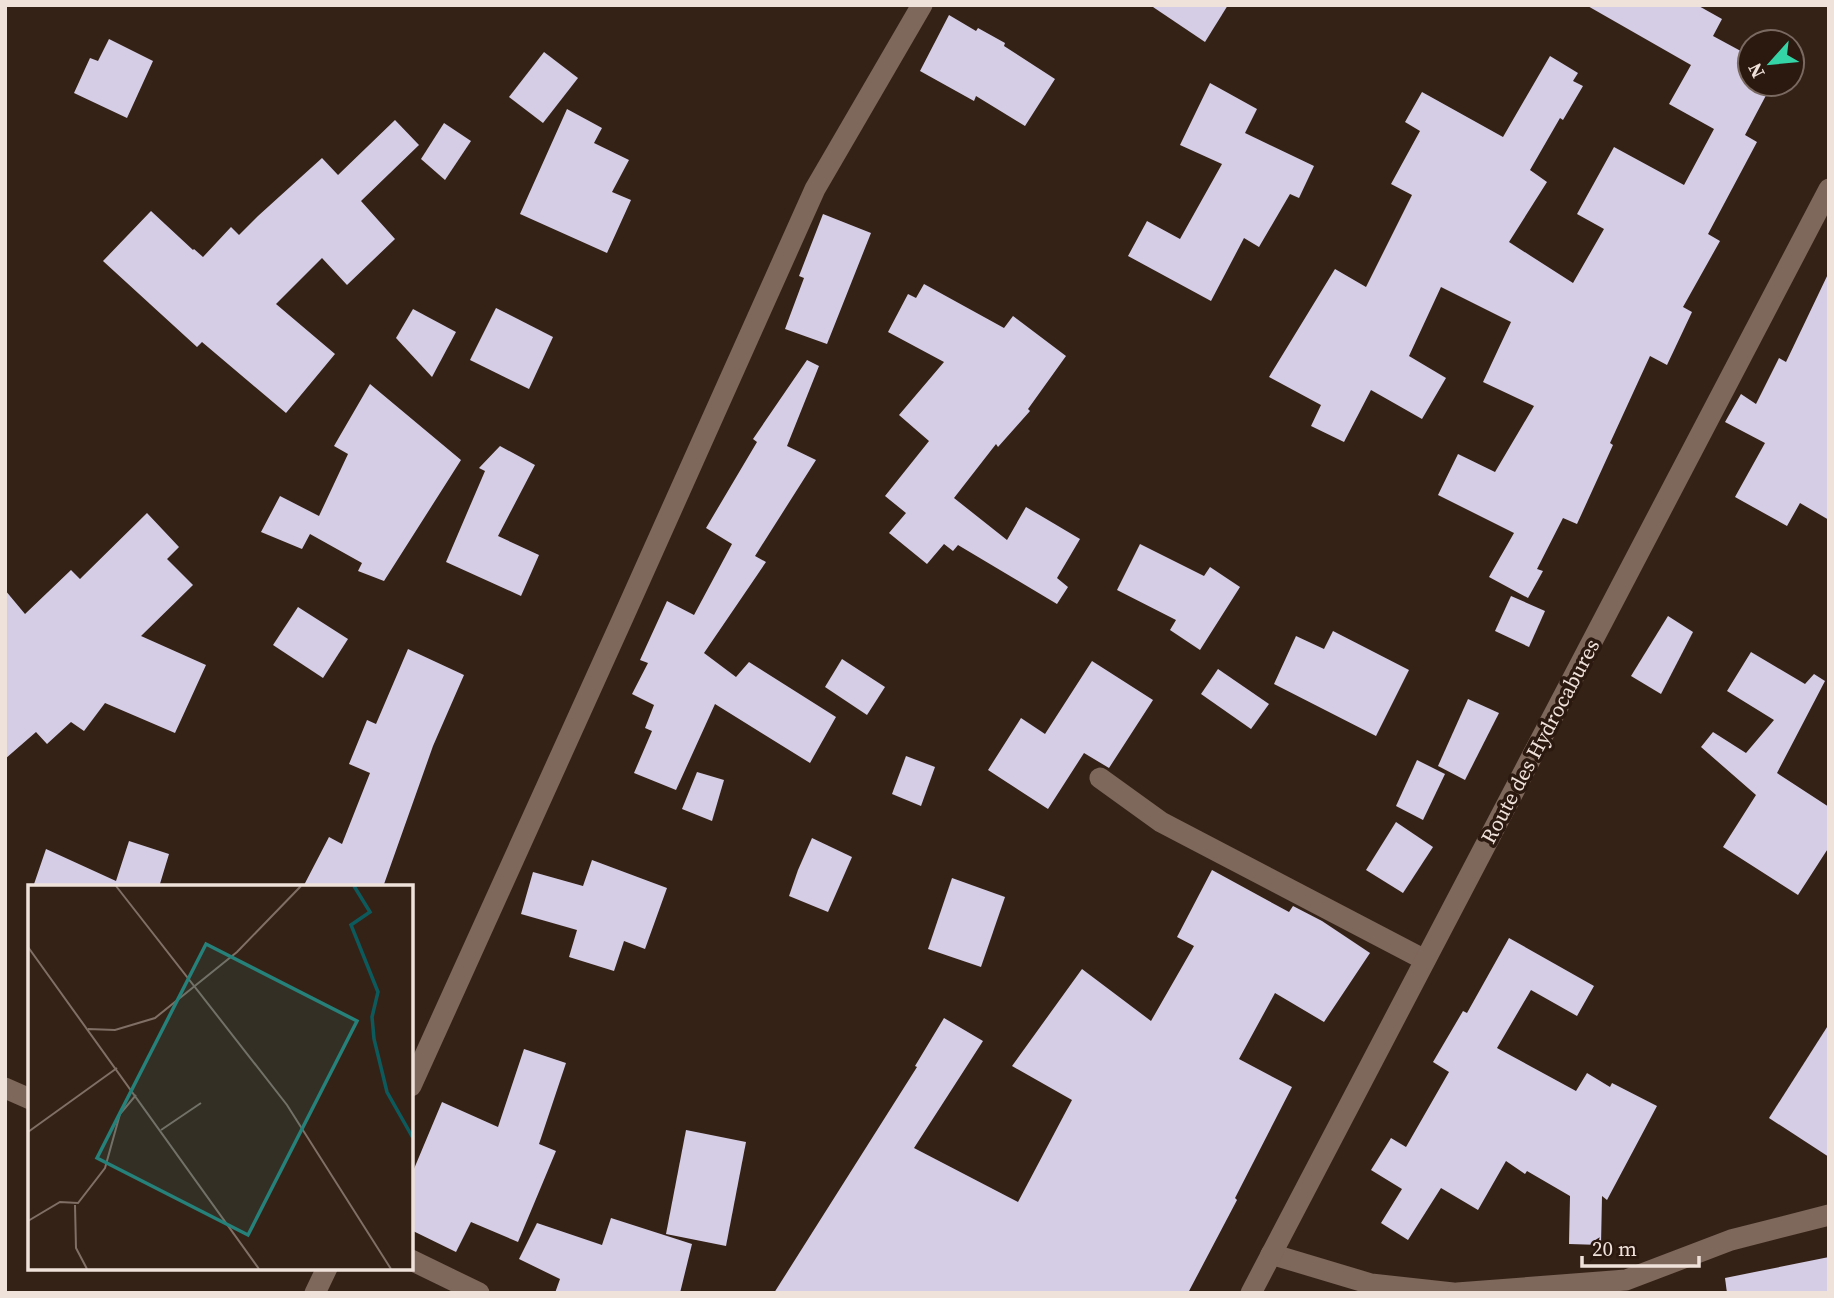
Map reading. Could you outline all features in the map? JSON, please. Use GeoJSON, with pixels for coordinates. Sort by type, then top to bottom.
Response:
{"type":"FeatureCollection","features":[{"type":"Feature","properties":{"kind":"street"},"geometry":{"type":"LineString","coordinates":[[413,1082],[815,189],[922,5]]}},
{"type":"Feature","properties":{"kind":"street","name":"Route des Hydrocabures"},"geometry":{"type":"LineString","coordinates":[[1251,1293],[1829,189]]}},
{"type":"Feature","properties":{"kind":"street"},"geometry":{"type":"LineString","coordinates":[[1101,778],[1161,822],[1425,961]]}},
{"type":"Feature","properties":{"kind":"street"},"geometry":{"type":"LineString","coordinates":[[5,1088],[28,1097]]}},
{"type":"Feature","properties":{"kind":"street"},"geometry":{"type":"LineString","coordinates":[[1271,1254],[1371,1284],[1455,1293],[1626,1280],[1731,1240],[1829,1215]]}},
{"type":"Feature","properties":{"kind":"street"},"geometry":{"type":"LineString","coordinates":[[413,1261],[479,1293]]}},
{"type":"Feature","properties":{"kind":"street"},"geometry":{"type":"LineString","coordinates":[[315,1293],[326,1270]]}},
{"type":"Feature","properties":{"kind":"building"},"geometry":{"type":"Polygon","coordinates":[[[1150,5],[1228,5],[1205,42],[1150,5]]]}},
{"type":"Feature","properties":{"kind":"building"},"geometry":{"type":"Polygon","coordinates":[[[1586,5],[1697,5],[1722,19],[1713,36],[1736,48],[1736,98],[1765,98],[1745,135],[1757,142],[1708,234],[1720,241],[1683,307],[1692,312],[1667,365],[1650,356],[1577,524],[1563,518],[1537,569],[1543,571],[1528,598],[1489,577],[1514,533],[1438,495],[1458,454],[1495,472],[1534,406],[1483,382],[1511,322],[1441,287],[1409,356],[1446,378],[1422,419],[1371,390],[1344,442],[1311,426],[1321,405],[1269,377],[1335,269],[1366,287],[1412,195],[1391,184],[1420,131],[1405,122],[1422,92],[1503,137],[1550,56],[1578,73],[1573,81],[1583,86],[1563,120],[1560,118],[1530,170],[1547,182],[1509,242],[1573,283],[1604,229],[1577,214],[1614,147],[1684,185],[1714,129],[1669,104],[1691,65],[1586,5]]]}},
{"type":"Feature","properties":{"kind":"building"},"geometry":{"type":"Polygon","coordinates":[[[949,15],[976,31],[978,28],[1005,43],[1004,46],[1055,79],[1025,126],[976,96],[974,101],[920,71],[949,15]]]}},
{"type":"Feature","properties":{"kind":"building"},"geometry":{"type":"Polygon","coordinates":[[[109,39],[153,61],[127,118],[74,93],[90,58],[98,61],[109,39]]]}},
{"type":"Feature","properties":{"kind":"building"},"geometry":{"type":"Polygon","coordinates":[[[544,52],[578,78],[543,123],[509,97],[544,52]]]}},
{"type":"Feature","properties":{"kind":"building"},"geometry":{"type":"Polygon","coordinates":[[[1210,83],[1257,109],[1245,133],[1314,166],[1299,198],[1290,194],[1259,247],[1244,238],[1211,301],[1128,256],[1147,221],[1180,239],[1222,164],[1180,145],[1210,83]]]}},
{"type":"Feature","properties":{"kind":"building"},"geometry":{"type":"Polygon","coordinates":[[[567,109],[602,128],[594,143],[629,160],[612,192],[631,200],[607,253],[520,214],[567,109]]]}},
{"type":"Feature","properties":{"kind":"building"},"geometry":{"type":"Polygon","coordinates":[[[395,120],[419,145],[361,201],[395,239],[347,285],[322,258],[276,304],[335,354],[286,413],[202,342],[197,347],[103,261],[151,211],[203,257],[231,227],[239,235],[322,158],[338,175],[395,120]]]}},
{"type":"Feature","properties":{"kind":"building"},"geometry":{"type":"Polygon","coordinates":[[[444,123],[471,141],[445,180],[421,159],[444,123]]]}},
{"type":"Feature","properties":{"kind":"building"},"geometry":{"type":"Polygon","coordinates":[[[823,214],[871,233],[827,344],[785,329],[804,278],[799,276],[823,214]]]}},
{"type":"Feature","properties":{"kind":"building"},"geometry":{"type":"Polygon","coordinates":[[[1829,272],[1829,520],[1800,503],[1787,526],[1735,497],[1765,443],[1725,422],[1741,394],[1756,404],[1779,358],[1786,362],[1829,272]]]}},
{"type":"Feature","properties":{"kind":"building"},"geometry":{"type":"Polygon","coordinates":[[[924,284],[1004,328],[1013,316],[1066,356],[1028,409],[1030,411],[998,447],[996,444],[954,498],[1007,540],[1026,507],[1080,539],[1057,578],[1068,587],[1057,604],[958,545],[953,551],[944,544],[927,564],[889,533],[906,513],[885,496],[929,441],[899,415],[944,362],[888,332],[908,294],[916,298],[924,284]]]}},
{"type":"Feature","properties":{"kind":"building"},"geometry":{"type":"Polygon","coordinates":[[[496,308],[553,337],[529,389],[470,360],[496,308]]]}},
{"type":"Feature","properties":{"kind":"building"},"geometry":{"type":"Polygon","coordinates":[[[413,309],[456,332],[432,377],[396,338],[413,309]]]}},
{"type":"Feature","properties":{"kind":"building"},"geometry":{"type":"Polygon","coordinates":[[[807,360],[819,366],[787,446],[816,460],[755,556],[766,562],[704,653],[736,677],[749,662],[836,717],[810,763],[715,704],[676,790],[634,773],[652,731],[645,728],[654,705],[632,694],[648,663],[640,660],[667,601],[694,615],[732,544],[706,528],[757,442],[753,439],[807,360]]]}},
{"type":"Feature","properties":{"kind":"building"},"geometry":{"type":"Polygon","coordinates":[[[370,384],[461,460],[384,581],[358,571],[362,563],[310,534],[302,549],[261,532],[280,496],[319,516],[348,454],[334,446],[370,384]]]}},
{"type":"Feature","properties":{"kind":"building"},"geometry":{"type":"Polygon","coordinates":[[[500,446],[535,465],[498,536],[539,555],[521,596],[446,562],[485,471],[479,468],[500,446]]]}},
{"type":"Feature","properties":{"kind":"building"},"geometry":{"type":"Polygon","coordinates":[[[147,513],[179,547],[167,559],[193,585],[141,636],[206,665],[175,733],[105,703],[84,731],[71,722],[47,744],[36,732],[5,759],[5,590],[25,614],[71,570],[80,579],[147,513]]]}},
{"type":"Feature","properties":{"kind":"building"},"geometry":{"type":"Polygon","coordinates":[[[1140,544],[1204,576],[1210,567],[1240,587],[1200,650],[1170,630],[1176,620],[1117,590],[1140,544]]]}},
{"type":"Feature","properties":{"kind":"building"},"geometry":{"type":"Polygon","coordinates":[[[1511,596],[1545,611],[1529,647],[1495,631],[1511,596]]]}},
{"type":"Feature","properties":{"kind":"building"},"geometry":{"type":"Polygon","coordinates":[[[298,607],[348,639],[323,678],[273,645],[298,607]]]}},
{"type":"Feature","properties":{"kind":"building"},"geometry":{"type":"Polygon","coordinates":[[[1668,616],[1693,632],[1661,694],[1631,676],[1668,616]]]}},
{"type":"Feature","properties":{"kind":"building"},"geometry":{"type":"Polygon","coordinates":[[[1333,631],[1409,670],[1376,736],[1274,684],[1296,636],[1324,649],[1333,631]]]}},
{"type":"Feature","properties":{"kind":"building"},"geometry":{"type":"Polygon","coordinates":[[[408,649],[464,675],[433,746],[384,885],[304,885],[329,837],[342,844],[370,773],[349,764],[367,720],[376,724],[408,649]]]}},
{"type":"Feature","properties":{"kind":"building"},"geometry":{"type":"Polygon","coordinates":[[[1751,652],[1805,684],[1814,674],[1825,681],[1777,773],[1829,807],[1829,847],[1798,895],[1723,847],[1756,795],[1701,747],[1713,732],[1746,753],[1774,720],[1727,691],[1751,652]]]}},
{"type":"Feature","properties":{"kind":"building"},"geometry":{"type":"Polygon","coordinates":[[[842,659],[885,687],[867,715],[825,687],[842,659]]]}},
{"type":"Feature","properties":{"kind":"building"},"geometry":{"type":"Polygon","coordinates":[[[1092,661],[1153,700],[1109,768],[1084,753],[1048,809],[988,770],[1021,718],[1045,734],[1092,661]]]}},
{"type":"Feature","properties":{"kind":"building"},"geometry":{"type":"Polygon","coordinates":[[[1218,669],[1269,704],[1251,729],[1201,694],[1218,669]]]}},
{"type":"Feature","properties":{"kind":"building"},"geometry":{"type":"Polygon","coordinates":[[[1468,699],[1499,713],[1465,780],[1438,766],[1468,699]]]}},
{"type":"Feature","properties":{"kind":"building"},"geometry":{"type":"Polygon","coordinates":[[[906,756],[935,767],[921,806],[892,794],[906,756]]]}},
{"type":"Feature","properties":{"kind":"building"},"geometry":{"type":"Polygon","coordinates":[[[1417,760],[1445,774],[1423,820],[1396,806],[1417,760]]]}},
{"type":"Feature","properties":{"kind":"building"},"geometry":{"type":"Polygon","coordinates":[[[697,772],[724,780],[712,821],[682,809],[697,772]]]}},
{"type":"Feature","properties":{"kind":"building"},"geometry":{"type":"Polygon","coordinates":[[[1396,822],[1433,847],[1403,893],[1366,870],[1396,822]]]}},
{"type":"Feature","properties":{"kind":"building"},"geometry":{"type":"Polygon","coordinates":[[[812,838],[852,857],[828,912],[789,896],[812,838]]]}},
{"type":"Feature","properties":{"kind":"building"},"geometry":{"type":"Polygon","coordinates":[[[129,841],[169,854],[160,885],[34,885],[46,849],[116,881],[129,841]]]}},
{"type":"Feature","properties":{"kind":"building"},"geometry":{"type":"Polygon","coordinates":[[[592,860],[667,888],[645,949],[624,941],[614,971],[569,957],[577,930],[521,914],[533,872],[583,886],[592,860]]]}},
{"type":"Feature","properties":{"kind":"building"},"geometry":{"type":"Polygon","coordinates":[[[1212,870],[1289,912],[1293,906],[1322,921],[1370,953],[1324,1022],[1275,993],[1239,1059],[1292,1087],[1188,1293],[774,1293],[917,1067],[915,1066],[944,1018],[983,1041],[914,1148],[1018,1202],[1072,1100],[1012,1066],[1082,969],[1151,1021],[1194,946],[1177,937],[1212,870]]]}},
{"type":"Feature","properties":{"kind":"building"},"geometry":{"type":"Polygon","coordinates":[[[952,878],[1005,897],[981,967],[928,949],[952,878]]]}},
{"type":"Feature","properties":{"kind":"building"},"geometry":{"type":"Polygon","coordinates":[[[1509,938],[1594,986],[1577,1016],[1531,990],[1497,1048],[1576,1091],[1587,1073],[1610,1087],[1612,1083],[1657,1106],[1607,1200],[1602,1196],[1601,1245],[1569,1244],[1570,1196],[1527,1171],[1525,1174],[1506,1161],[1478,1210],[1441,1188],[1408,1240],[1381,1223],[1402,1189],[1371,1170],[1391,1138],[1406,1147],[1449,1072],[1433,1062],[1463,1011],[1467,1013],[1509,938]]]}},
{"type":"Feature","properties":{"kind":"building"},"geometry":{"type":"Polygon","coordinates":[[[1829,1024],[1829,1157],[1769,1118],[1829,1024]]]}},
{"type":"Feature","properties":{"kind":"building"},"geometry":{"type":"Polygon","coordinates":[[[524,1049],[566,1063],[539,1144],[556,1151],[518,1242],[471,1222],[456,1252],[413,1231],[413,1171],[442,1102],[498,1127],[524,1049]]]}},
{"type":"Feature","properties":{"kind":"building"},"geometry":{"type":"Polygon","coordinates":[[[686,1130],[746,1142],[726,1246],[666,1234],[686,1130]]]}},
{"type":"Feature","properties":{"kind":"building"},"geometry":{"type":"Polygon","coordinates":[[[611,1218],[692,1244],[680,1293],[555,1293],[560,1279],[519,1259],[537,1223],[602,1245],[611,1218]]]}},
{"type":"Feature","properties":{"kind":"building"},"geometry":{"type":"Polygon","coordinates":[[[1829,1257],[1829,1293],[1727,1293],[1725,1278],[1829,1257]]]}}]}
